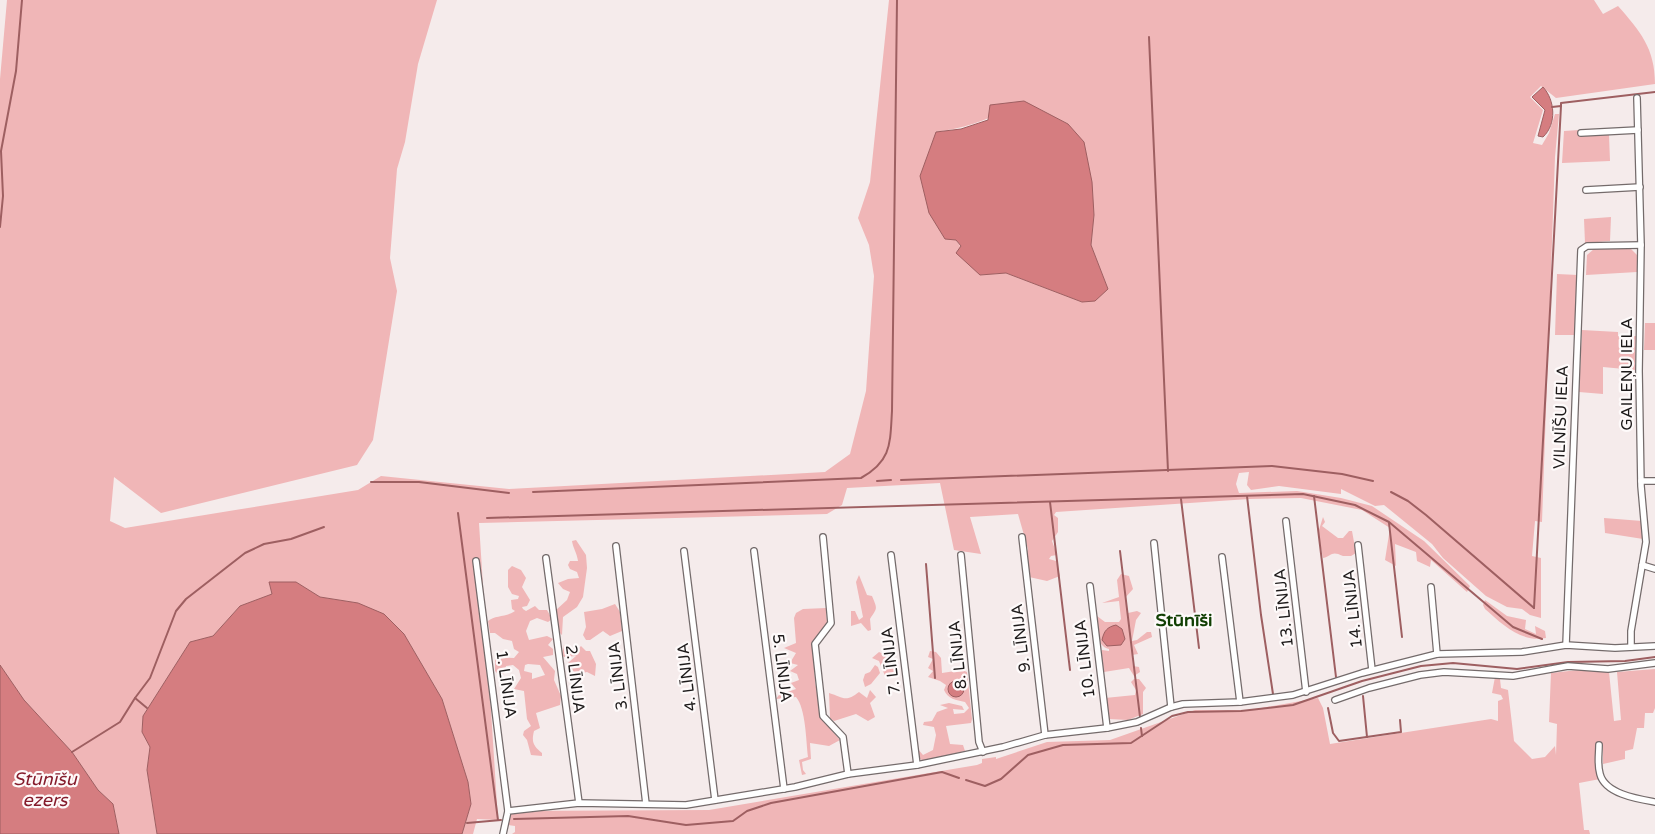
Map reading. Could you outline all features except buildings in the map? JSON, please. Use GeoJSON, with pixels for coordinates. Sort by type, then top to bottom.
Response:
{"type":"FeatureCollection","features":[{"type":"Feature","properties":{"kind":"street","name":"GAILEŅU IELA"},"geometry":{"type":"LineString","coordinates":[[1631,647],[1631,631],[1646,542],[1642,481],[1639,371],[1641,245],[1637,98]]}},
{"type":"Feature","properties":{"kind":"street"},"geometry":{"type":"LineString","coordinates":[[1581,133],[1638,130]]}},
{"type":"Feature","properties":{"kind":"street"},"geometry":{"type":"LineString","coordinates":[[1586,190],[1640,187]]}},
{"type":"Feature","properties":{"kind":"street","name":"VILNĪŠU IELA"},"geometry":{"type":"LineString","coordinates":[[1566,645],[1581,250],[1587,246],[1641,245]]}},
{"type":"Feature","properties":{"kind":"street"},"geometry":{"type":"LineString","coordinates":[[1642,481],[1655,480]]}},
{"type":"Feature","properties":{"kind":"street","name":"13. LĪNIJA"},"geometry":{"type":"LineString","coordinates":[[1286,521],[1306,692]]}},
{"type":"Feature","properties":{"kind":"street"},"geometry":{"type":"LineString","coordinates":[[823,537],[831,623],[815,644],[823,716],[843,737],[848,774]]}},
{"type":"Feature","properties":{"kind":"street","name":"9. LĪNIJA"},"geometry":{"type":"LineString","coordinates":[[1022,537],[1045,735]]}},
{"type":"Feature","properties":{"kind":"street"},"geometry":{"type":"LineString","coordinates":[[1154,543],[1171,707]]}},
{"type":"Feature","properties":{"kind":"street","name":"14. LĪNIJA"},"geometry":{"type":"LineString","coordinates":[[1358,545],[1372,670]]}},
{"type":"Feature","properties":{"kind":"street","name":"3. LĪNIJA"},"geometry":{"type":"LineString","coordinates":[[616,546],[646,804]]}},
{"type":"Feature","properties":{"kind":"street","name":"4. LĪNIJA"},"geometry":{"type":"LineString","coordinates":[[684,550],[715,800]]}},
{"type":"Feature","properties":{"kind":"street","name":"5. LĪNIJA"},"geometry":{"type":"LineString","coordinates":[[754,551],[784,788]]}},
{"type":"Feature","properties":{"kind":"street","name":"7. LĪNIJA"},"geometry":{"type":"LineString","coordinates":[[891,554],[917,765]]}},
{"type":"Feature","properties":{"kind":"street","name":"8. LĪNIJA"},"geometry":{"type":"LineString","coordinates":[[961,555],[979,742],[983,752]]}},
{"type":"Feature","properties":{"kind":"street"},"geometry":{"type":"LineString","coordinates":[[1222,557],[1240,702]]}},
{"type":"Feature","properties":{"kind":"street","name":"2. LĪNIJA"},"geometry":{"type":"LineString","coordinates":[[546,558],[578,803]]}},
{"type":"Feature","properties":{"kind":"street","name":"1. LĪNIJA"},"geometry":{"type":"LineString","coordinates":[[476,561],[508,811],[503,834]]}},
{"type":"Feature","properties":{"kind":"street"},"geometry":{"type":"LineString","coordinates":[[1642,565],[1655,569]]}},
{"type":"Feature","properties":{"kind":"street","name":"10. LĪNIJA"},"geometry":{"type":"LineString","coordinates":[[1090,586],[1106,728]]}},
{"type":"Feature","properties":{"kind":"street"},"geometry":{"type":"LineString","coordinates":[[1432,587],[1437,654]]}},
{"type":"Feature","properties":{"kind":"street"},"geometry":{"type":"LineString","coordinates":[[508,811],[578,803],[686,804],[715,800],[848,774],[917,765],[983,752],[1045,735],[1106,728],[1151,717],[1171,707],[1278,698],[1306,692],[1372,670],[1437,654],[1522,652],[1566,645],[1655,646]]}},
{"type":"Feature","properties":{"kind":"street"},"geometry":{"type":"LineString","coordinates":[[1335,700],[1369,688],[1420,675],[1444,672],[1513,676],[1568,666],[1608,669],[1655,664]]}},
{"type":"Feature","properties":{"kind":"street"},"geometry":{"type":"LineString","coordinates":[[1600,745],[1599,771],[1605,783],[1627,795],[1655,802]]}},
{"type":"Feature","properties":{"kind":"shaded area"},"geometry":{"type":"Polygon","coordinates":[[[7,0],[437,0],[418,64],[405,142],[397,169],[390,258],[397,291],[373,440],[357,465],[161,513],[114,477],[110,521],[125,528],[358,490],[381,476],[509,489],[825,472],[850,454],[866,391],[874,276],[869,245],[858,218],[870,182],[889,0],[1594,0],[1603,14],[1618,6],[1639,32],[1649,50],[1655,84],[1556,98],[1541,86],[1530,97],[1543,110],[1533,143],[1542,145],[1549,133],[1555,114],[1559,114],[1555,157],[1542,522],[1535,521],[1532,556],[1541,558],[1541,618],[1530,615],[1522,609],[1507,607],[1486,596],[1443,558],[1432,544],[1384,505],[1375,506],[1341,489],[1341,494],[1279,486],[1251,490],[1247,485],[1249,472],[1239,473],[1236,484],[1239,493],[1297,491],[1341,498],[1372,506],[1424,541],[1470,586],[1467,592],[1431,560],[1430,567],[1417,561],[1416,552],[1395,544],[1396,566],[1385,560],[1390,528],[1362,510],[1301,498],[1249,499],[1056,512],[1054,515],[1058,518],[1058,532],[1052,541],[1057,555],[1051,556],[1049,559],[1056,561],[1060,576],[1047,581],[1029,577],[1026,554],[1028,549],[1018,514],[970,517],[981,554],[954,550],[940,483],[847,488],[842,505],[827,514],[479,523],[498,820],[477,819],[473,834],[462,834],[471,804],[468,782],[442,699],[404,634],[358,603],[320,597],[296,582],[269,583],[272,594],[240,606],[213,636],[190,642],[143,716],[142,732],[150,747],[147,770],[157,834],[119,834],[113,804],[98,790],[72,752],[24,700],[0,665],[0,79],[7,0]],[[1023,101],[981,121],[936,132],[956,240],[980,275],[1006,273],[1082,302],[1108,289],[1091,245],[1094,215],[1068,124],[1023,101]]]}},
{"type":"Feature","properties":{"kind":"shaded area"},"geometry":{"type":"Polygon","coordinates":[[[1579,130],[1579,135],[1609,135],[1610,161],[1562,163],[1564,131],[1579,130]]]}},
{"type":"Feature","properties":{"kind":"shaded area"},"geometry":{"type":"Polygon","coordinates":[[[1611,217],[1610,241],[1585,243],[1584,219],[1611,217]]]}},
{"type":"Feature","properties":{"kind":"shaded area"},"geometry":{"type":"Polygon","coordinates":[[[1594,249],[1631,249],[1637,255],[1637,272],[1586,275],[1587,255],[1594,249]]]}},
{"type":"Feature","properties":{"kind":"shaded area"},"geometry":{"type":"Polygon","coordinates":[[[1557,274],[1578,275],[1575,335],[1555,335],[1557,274]]]}},
{"type":"Feature","properties":{"kind":"shaded area"},"geometry":{"type":"Polygon","coordinates":[[[1645,323],[1655,323],[1655,350],[1644,350],[1645,323]]]}},
{"type":"Feature","properties":{"kind":"shaded area"},"geometry":{"type":"Polygon","coordinates":[[[1582,330],[1618,332],[1618,336],[1636,336],[1635,370],[1603,367],[1603,394],[1579,392],[1582,330]]]}},
{"type":"Feature","properties":{"kind":"shaded area"},"geometry":{"type":"Polygon","coordinates":[[[1323,517],[1325,522],[1322,526],[1338,538],[1343,538],[1349,531],[1352,531],[1356,553],[1351,556],[1343,556],[1334,553],[1323,558],[1318,533],[1323,517]]]}},
{"type":"Feature","properties":{"kind":"shaded area"},"geometry":{"type":"Polygon","coordinates":[[[1604,518],[1642,521],[1643,539],[1605,533],[1604,518]]]}},
{"type":"Feature","properties":{"kind":"shaded area"},"geometry":{"type":"Polygon","coordinates":[[[576,540],[586,555],[587,568],[583,597],[577,607],[563,617],[562,635],[559,632],[555,611],[567,600],[570,592],[563,589],[558,583],[568,579],[579,578],[577,572],[570,569],[568,565],[570,561],[578,561],[572,541],[576,540]]]}},
{"type":"Feature","properties":{"kind":"shaded area"},"geometry":{"type":"Polygon","coordinates":[[[512,566],[521,570],[526,578],[522,587],[530,600],[527,606],[522,607],[523,609],[526,611],[535,606],[539,610],[547,610],[552,619],[548,622],[537,618],[530,621],[526,631],[529,640],[547,636],[553,639],[548,645],[553,649],[553,655],[543,657],[555,671],[554,680],[561,696],[560,705],[536,713],[540,728],[534,731],[533,741],[542,753],[542,756],[531,755],[527,740],[523,735],[524,731],[531,726],[527,719],[524,691],[514,689],[521,678],[519,670],[513,665],[506,666],[504,674],[500,676],[495,671],[495,657],[514,658],[519,652],[514,649],[512,641],[503,639],[495,633],[490,633],[488,621],[515,611],[512,609],[511,600],[518,599],[519,596],[512,594],[508,587],[508,570],[512,566]],[[525,665],[524,671],[532,673],[532,679],[545,675],[540,665],[525,665]]]}},
{"type":"Feature","properties":{"kind":"shaded area"},"geometry":{"type":"Polygon","coordinates":[[[1121,574],[1129,576],[1133,589],[1125,598],[1128,613],[1137,611],[1141,613],[1136,620],[1132,641],[1137,640],[1147,632],[1151,632],[1152,637],[1134,645],[1138,654],[1132,655],[1133,666],[1139,667],[1140,672],[1134,676],[1129,668],[1104,672],[1100,652],[1102,650],[1109,651],[1109,649],[1101,644],[1096,631],[1097,616],[1105,622],[1119,622],[1121,619],[1119,601],[1102,603],[1119,597],[1117,580],[1121,574]]]}},
{"type":"Feature","properties":{"kind":"shaded area"},"geometry":{"type":"Polygon","coordinates":[[[859,575],[867,595],[872,596],[876,607],[870,619],[871,630],[868,631],[861,623],[851,626],[851,611],[855,611],[859,620],[863,617],[856,582],[859,575]]]}},
{"type":"Feature","properties":{"kind":"shaded area"},"geometry":{"type":"Polygon","coordinates":[[[1485,600],[1507,616],[1526,620],[1525,629],[1536,634],[1535,626],[1545,631],[1546,638],[1528,638],[1512,631],[1485,609],[1483,605],[1485,600]]]}},
{"type":"Feature","properties":{"kind":"shaded area"},"geometry":{"type":"Polygon","coordinates":[[[615,604],[620,612],[622,631],[610,636],[603,631],[590,640],[586,640],[583,635],[586,627],[584,612],[602,609],[615,604]]]}},
{"type":"Feature","properties":{"kind":"shaded area"},"geometry":{"type":"Polygon","coordinates":[[[826,608],[827,623],[813,644],[815,682],[822,719],[840,740],[829,746],[810,743],[811,759],[802,762],[803,770],[806,774],[802,775],[799,760],[808,757],[802,709],[796,697],[776,699],[779,695],[796,689],[791,683],[799,680],[797,674],[790,671],[798,665],[790,663],[796,653],[784,648],[796,643],[794,618],[796,613],[803,609],[826,608]]]}},
{"type":"Feature","properties":{"kind":"shaded area"},"geometry":{"type":"Polygon","coordinates":[[[564,645],[577,650],[581,646],[586,651],[590,651],[596,664],[595,676],[587,672],[576,672],[572,669],[568,663],[576,656],[564,657],[562,654],[564,645]]]}},
{"type":"Feature","properties":{"kind":"shaded area"},"geometry":{"type":"Polygon","coordinates":[[[930,651],[936,652],[941,658],[942,673],[962,670],[967,672],[972,719],[971,723],[946,726],[950,744],[963,745],[965,751],[924,761],[920,759],[917,748],[923,755],[933,750],[936,735],[934,727],[923,725],[924,722],[932,721],[937,712],[948,708],[940,705],[949,703],[962,706],[964,710],[953,709],[954,714],[964,713],[969,708],[965,702],[953,699],[948,695],[944,690],[946,685],[928,677],[933,671],[928,668],[933,659],[928,657],[930,651]]]}},
{"type":"Feature","properties":{"kind":"shaded area"},"geometry":{"type":"Polygon","coordinates":[[[879,652],[895,659],[898,666],[893,678],[885,676],[879,661],[872,658],[879,652]]]}},
{"type":"Feature","properties":{"kind":"shaded area"},"geometry":{"type":"Polygon","coordinates":[[[875,665],[880,673],[871,684],[865,687],[863,680],[865,674],[870,672],[875,665]]]}},
{"type":"Feature","properties":{"kind":"shaded area"},"geometry":{"type":"Polygon","coordinates":[[[1587,669],[1609,672],[1614,721],[1621,720],[1617,672],[1655,669],[1655,708],[1653,713],[1645,713],[1644,728],[1637,728],[1633,749],[1625,751],[1625,759],[1603,764],[1603,745],[1597,744],[1600,779],[1579,783],[1584,830],[1589,830],[1590,834],[512,834],[515,832],[515,826],[508,825],[508,811],[709,810],[977,765],[982,763],[982,759],[996,757],[996,759],[1047,742],[1110,740],[1195,710],[1250,710],[1318,698],[1323,708],[1330,744],[1491,719],[1498,721],[1498,701],[1503,699],[1501,695],[1492,693],[1495,677],[1500,679],[1501,688],[1508,690],[1514,741],[1532,759],[1545,757],[1555,746],[1556,755],[1557,724],[1549,722],[1551,673],[1587,669]]]}},
{"type":"Feature","properties":{"kind":"shaded area"},"geometry":{"type":"Polygon","coordinates":[[[1134,679],[1139,679],[1146,688],[1143,692],[1143,714],[1128,720],[1109,719],[1105,698],[1135,695],[1136,690],[1131,682],[1134,679]]]}},
{"type":"Feature","properties":{"kind":"shaded area"},"geometry":{"type":"Polygon","coordinates":[[[870,690],[876,697],[870,703],[875,717],[868,721],[856,714],[834,721],[830,718],[829,693],[847,698],[859,692],[867,698],[870,690]]]}},
{"type":"Feature","properties":{"kind":"water"},"geometry":{"type":"Polygon","coordinates":[[[1543,87],[1550,98],[1553,112],[1551,126],[1543,137],[1538,136],[1545,110],[1532,97],[1543,87]]]}},
{"type":"Feature","properties":{"kind":"water"},"geometry":{"type":"Polygon","coordinates":[[[1024,101],[1068,124],[1084,142],[1092,182],[1094,215],[1091,245],[1108,289],[1095,301],[1082,302],[1006,273],[980,275],[956,253],[961,246],[956,240],[945,239],[929,213],[920,176],[936,132],[961,129],[988,120],[990,105],[1024,101]]]}},
{"type":"Feature","properties":{"kind":"water"},"geometry":{"type":"Polygon","coordinates":[[[269,582],[296,582],[320,597],[358,603],[384,614],[404,634],[442,699],[468,782],[471,804],[462,834],[157,834],[147,770],[150,747],[142,732],[143,716],[190,642],[213,636],[240,606],[272,594],[269,582]]]}},
{"type":"Feature","properties":{"kind":"water"},"geometry":{"type":"Polygon","coordinates":[[[1116,625],[1122,629],[1125,639],[1121,645],[1107,646],[1102,640],[1104,634],[1108,628],[1116,625]]]}},
{"type":"Feature","properties":{"kind":"water","name":"Stūnīšu ezers"},"geometry":{"type":"Polygon","coordinates":[[[0,665],[24,700],[72,752],[98,790],[113,804],[119,834],[0,834],[0,665]]]}},
{"type":"Feature","properties":{"kind":"water"},"geometry":{"type":"Polygon","coordinates":[[[956,681],[964,689],[956,697],[948,689],[956,681]]]}},
{"type":"Feature","properties":{"kind":"waterway"},"geometry":{"type":"LineString","coordinates":[[0,227],[3,196],[1,151],[16,71],[22,0]]}},
{"type":"Feature","properties":{"kind":"waterway"},"geometry":{"type":"LineString","coordinates":[[533,492],[861,478],[879,465],[884,458],[889,442],[892,411],[897,0]]}},
{"type":"Feature","properties":{"kind":"waterway"},"geometry":{"type":"LineString","coordinates":[[1149,37],[1168,471]]}},
{"type":"Feature","properties":{"kind":"waterway"},"geometry":{"type":"LineString","coordinates":[[1561,106],[1561,103],[1655,92]]}},
{"type":"Feature","properties":{"kind":"waterway"},"geometry":{"type":"LineString","coordinates":[[1534,608],[1561,106],[1552,107]]}},
{"type":"Feature","properties":{"kind":"waterway"},"geometry":{"type":"LineString","coordinates":[[901,480],[1272,466],[1342,474],[1373,481]]}},
{"type":"Feature","properties":{"kind":"waterway"},"geometry":{"type":"LineString","coordinates":[[877,481],[891,480]]}},
{"type":"Feature","properties":{"kind":"waterway"},"geometry":{"type":"LineString","coordinates":[[371,482],[419,482],[509,493]]}},
{"type":"Feature","properties":{"kind":"waterway"},"geometry":{"type":"LineString","coordinates":[[1391,492],[1408,501],[1426,515],[1534,608]]}},
{"type":"Feature","properties":{"kind":"waterway"},"geometry":{"type":"LineString","coordinates":[[487,518],[1303,494],[1355,505],[1389,522],[1513,627],[1542,639]]}},
{"type":"Feature","properties":{"kind":"waterway"},"geometry":{"type":"LineString","coordinates":[[1247,496],[1261,615],[1273,694]]}},
{"type":"Feature","properties":{"kind":"waterway"},"geometry":{"type":"LineString","coordinates":[[1314,496],[1336,677]]}},
{"type":"Feature","properties":{"kind":"waterway"},"geometry":{"type":"LineString","coordinates":[[1181,499],[1199,648]]}},
{"type":"Feature","properties":{"kind":"waterway"},"geometry":{"type":"LineString","coordinates":[[1050,502],[1070,670]]}},
{"type":"Feature","properties":{"kind":"waterway"},"geometry":{"type":"LineString","coordinates":[[458,513],[498,820]]}},
{"type":"Feature","properties":{"kind":"waterway"},"geometry":{"type":"LineString","coordinates":[[1389,523],[1402,637]]}},
{"type":"Feature","properties":{"kind":"waterway"},"geometry":{"type":"LineString","coordinates":[[135,698],[150,678],[176,611],[186,599],[245,553],[264,544],[291,539],[324,527]]}},
{"type":"Feature","properties":{"kind":"waterway"},"geometry":{"type":"LineString","coordinates":[[1120,551],[1140,717]]}},
{"type":"Feature","properties":{"kind":"waterway"},"geometry":{"type":"LineString","coordinates":[[926,564],[935,678]]}},
{"type":"Feature","properties":{"kind":"waterway"},"geometry":{"type":"LineString","coordinates":[[966,780],[985,786],[1001,779],[1028,755],[1063,745],[1131,743],[1172,716],[1188,712],[1241,711],[1293,705],[1362,681],[1421,666],[1453,663],[1517,669],[1568,662],[1625,661],[1655,657]]}},
{"type":"Feature","properties":{"kind":"waterway"},"geometry":{"type":"LineString","coordinates":[[1363,696],[1367,737]]}},
{"type":"Feature","properties":{"kind":"waterway"},"geometry":{"type":"LineString","coordinates":[[72,752],[120,722],[135,698],[147,708]]}},
{"type":"Feature","properties":{"kind":"waterway"},"geometry":{"type":"LineString","coordinates":[[1328,708],[1333,733],[1339,741],[1401,732],[1400,720]]}},
{"type":"Feature","properties":{"kind":"waterway"},"geometry":{"type":"LineString","coordinates":[[1141,728],[1142,736]]}},
{"type":"Feature","properties":{"kind":"waterway"},"geometry":{"type":"LineString","coordinates":[[514,819],[628,816],[686,825],[733,821],[747,811],[771,803],[942,772],[959,778]]}},
{"type":"Feature","properties":{"kind":"waterway"},"geometry":{"type":"LineString","coordinates":[[467,823],[501,820]]}},
{"type":"Feature","properties":{"kind":"district","name":"Stūnīši"},"geometry":{"type":"Point","coordinates":[1184,620]}}]}
